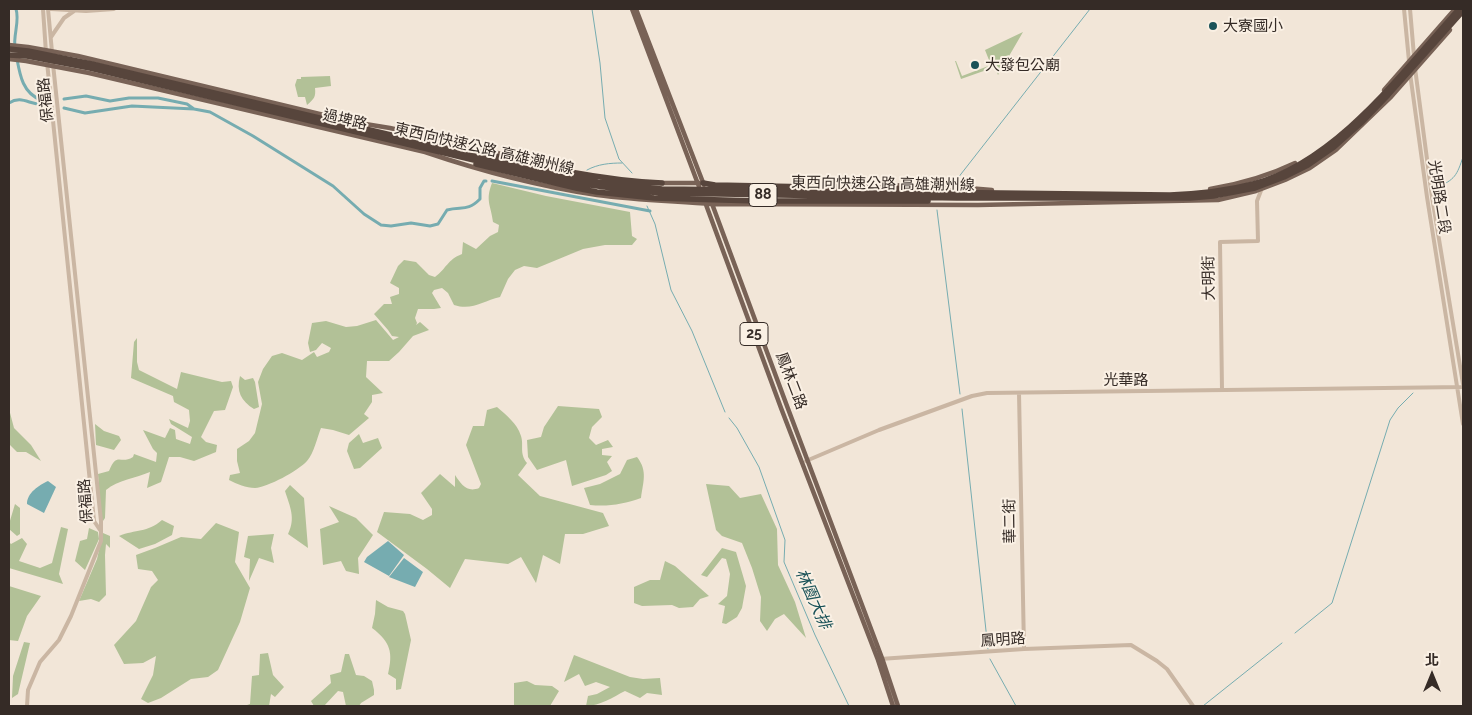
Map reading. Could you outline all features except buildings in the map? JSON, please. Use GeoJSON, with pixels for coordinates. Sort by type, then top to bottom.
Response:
{"type":"FeatureCollection","features":[{"type":"Feature","properties":{"kind":"highway","name":"東西向快速公路 高雄潮州線"},"geometry":{"type":"LineString","coordinates":[[9,49],[92,64],[552,173],[626,185],[662,189],[1190,194],[1212,192],[1254,183],[1281,173],[1306,160],[1330,144],[1358,121],[1457,9]]}},
{"type":"Feature","properties":{"kind":"highway","name":"東西向快速公路 高雄潮州線"},"geometry":{"type":"LineString","coordinates":[[9,57],[27,56],[90,68],[576,184],[626,190],[662,193],[1030,198],[1190,198],[1213,196],[1255,188],[1308,165],[1334,147],[1361,123],[1463,11]]}},
{"type":"Feature","properties":{"kind":"highway"},"geometry":{"type":"LineString","coordinates":[[352,126],[552,169],[632,182],[662,183]]}},
{"type":"Feature","properties":{"kind":"highway"},"geometry":{"type":"LineString","coordinates":[[426,148],[502,172],[597,192],[654,198],[708,202],[958,201],[1022,200],[1030,198]]}},
{"type":"Feature","properties":{"kind":"highway"},"geometry":{"type":"LineString","coordinates":[[701,183],[714,185],[924,189],[987,193]]}},
{"type":"Feature","properties":{"kind":"main road","name":"鳳林二路"},"geometry":{"type":"LineString","coordinates":[[632,9],[701,183]]}},
{"type":"Feature","properties":{"kind":"main road","name":"鳳林二路"},"geometry":{"type":"LineString","coordinates":[[636,9],[802,462],[898,706]]}},
{"type":"Feature","properties":{"kind":"main road","name":"過埤路"},"geometry":{"type":"LineString","coordinates":[[9,45],[78,56],[352,122],[400,130],[553,166],[599,175],[662,183],[944,186],[988,190],[1176,192],[1211,189],[1253,180],[1305,158],[1328,142],[1368,106],[1457,9]]}},
{"type":"Feature","properties":{"kind":"main road","name":"過埤路"},"geometry":{"type":"LineString","coordinates":[[9,57],[89,72],[425,152],[470,168],[575,191],[662,202],[978,206],[1190,202],[1218,200],[1262,189],[1310,168],[1336,150],[1379,109],[1463,15]]}},
{"type":"Feature","properties":{"kind":"main road","name":"鳳林二路"},"geometry":{"type":"LineString","coordinates":[[708,202],[808,460],[880,659],[893,706]]}},
{"type":"Feature","properties":{"kind":"street","name":"保福路"},"geometry":{"type":"LineString","coordinates":[[43,9],[94,522],[100,530]]}},
{"type":"Feature","properties":{"kind":"street","name":"保福路"},"geometry":{"type":"LineString","coordinates":[[50,9],[52,52],[101,521],[100,530]]}},
{"type":"Feature","properties":{"kind":"street"},"geometry":{"type":"LineString","coordinates":[[50,9],[86,12],[114,9]]}},
{"type":"Feature","properties":{"kind":"street","name":"光明路二段"},"geometry":{"type":"LineString","coordinates":[[1404,9],[1410,74],[1427,197],[1463,424]]}},
{"type":"Feature","properties":{"kind":"street","name":"光明路二段"},"geometry":{"type":"LineString","coordinates":[[1410,9],[1432,197],[1463,386]]}},
{"type":"Feature","properties":{"kind":"street"},"geometry":{"type":"LineString","coordinates":[[1457,9],[1457,22]]}},
{"type":"Feature","properties":{"kind":"street"},"geometry":{"type":"LineString","coordinates":[[51,37],[64,18],[74,11]]}},
{"type":"Feature","properties":{"kind":"street","name":"大明街"},"geometry":{"type":"LineString","coordinates":[[1222,390],[1220,242],[1258,241],[1257,200],[1268,175]]}},
{"type":"Feature","properties":{"kind":"street","name":"光華路"},"geometry":{"type":"LineString","coordinates":[[802,462],[879,430],[972,396],[996,392],[1463,386]]}},
{"type":"Feature","properties":{"kind":"street","name":"華二街"},"geometry":{"type":"LineString","coordinates":[[1019,393],[1024,649]]}},
{"type":"Feature","properties":{"kind":"street"},"geometry":{"type":"LineString","coordinates":[[28,706],[28,690],[40,662],[59,640],[71,616],[100,541],[100,530]]}},
{"type":"Feature","properties":{"kind":"street","name":"鳳明路"},"geometry":{"type":"LineString","coordinates":[[880,659],[1024,649],[1131,645],[1167,669],[1193,706]]}},
{"type":"Feature","properties":{"kind":"green space"},"geometry":{"type":"Polygon","coordinates":[[[1023,32],[998,75],[995,67],[961,79],[955,61],[962,76],[991,65],[985,50],[1023,32]]]}},
{"type":"Feature","properties":{"kind":"green space"},"geometry":{"type":"Polygon","coordinates":[[[330,76],[331,86],[315,88],[314,98],[307,105],[305,97],[298,97],[295,85],[297,79],[301,79],[301,77],[330,76]]]}},
{"type":"Feature","properties":{"kind":"green space"},"geometry":{"type":"Polygon","coordinates":[[[492,183],[546,196],[630,212],[632,236],[637,239],[632,245],[605,245],[583,249],[537,268],[524,266],[515,270],[508,279],[500,297],[472,306],[460,307],[454,305],[448,293],[442,288],[434,290],[432,293],[441,308],[418,309],[415,318],[416,325],[420,322],[429,330],[413,336],[389,361],[367,361],[366,377],[383,393],[372,395],[372,402],[364,414],[369,418],[349,435],[321,428],[307,461],[290,474],[275,482],[255,488],[245,487],[229,480],[230,475],[240,473],[237,449],[249,441],[255,433],[262,404],[258,382],[263,369],[272,356],[282,353],[302,360],[314,352],[317,357],[329,352],[331,348],[322,343],[316,350],[310,352],[308,343],[312,323],[326,321],[346,327],[357,326],[376,320],[393,340],[399,337],[392,336],[374,314],[384,304],[392,304],[390,297],[399,294],[399,288],[390,283],[398,266],[404,260],[416,262],[429,275],[435,277],[453,259],[462,254],[463,242],[476,249],[490,236],[498,232],[499,225],[493,222],[489,203],[492,183]]]}},
{"type":"Feature","properties":{"kind":"green space"},"geometry":{"type":"Polygon","coordinates":[[[137,338],[139,370],[177,389],[181,372],[222,382],[231,381],[233,387],[225,410],[214,411],[201,437],[206,442],[217,445],[216,452],[194,461],[180,457],[169,457],[161,482],[147,488],[150,472],[122,481],[106,490],[105,518],[103,521],[101,518],[98,474],[109,471],[117,460],[129,459],[134,454],[156,462],[157,453],[143,430],[165,438],[170,428],[175,430],[176,439],[190,444],[192,437],[171,424],[169,419],[188,428],[190,421],[189,410],[174,402],[173,396],[131,378],[134,342],[137,338]]]}},
{"type":"Feature","properties":{"kind":"green space"},"geometry":{"type":"Polygon","coordinates":[[[240,376],[245,380],[253,378],[259,407],[254,409],[243,399],[239,391],[240,376]]]}},
{"type":"Feature","properties":{"kind":"green space"},"geometry":{"type":"Polygon","coordinates":[[[558,406],[599,409],[602,417],[592,427],[589,438],[596,445],[608,440],[613,447],[602,449],[602,455],[612,456],[607,462],[612,471],[606,475],[572,486],[566,460],[537,470],[528,457],[527,440],[541,437],[544,427],[558,406]]]}},
{"type":"Feature","properties":{"kind":"green space"},"geometry":{"type":"Polygon","coordinates":[[[497,407],[514,423],[521,436],[522,453],[527,463],[518,475],[540,496],[603,513],[609,526],[583,534],[565,534],[560,564],[543,555],[536,583],[521,557],[508,564],[465,559],[450,588],[377,532],[384,512],[410,514],[423,520],[432,515],[432,509],[421,493],[440,474],[455,487],[455,475],[468,488],[479,488],[481,484],[466,445],[473,426],[484,426],[487,410],[497,407]]]}},
{"type":"Feature","properties":{"kind":"green space"},"geometry":{"type":"Polygon","coordinates":[[[9,409],[14,428],[31,445],[41,461],[26,452],[17,452],[9,444],[9,409]]]}},
{"type":"Feature","properties":{"kind":"green space"},"geometry":{"type":"Polygon","coordinates":[[[95,424],[104,431],[119,436],[121,440],[114,450],[96,445],[95,424]]]}},
{"type":"Feature","properties":{"kind":"green space"},"geometry":{"type":"Polygon","coordinates":[[[359,434],[363,443],[378,438],[382,448],[360,468],[354,469],[347,451],[349,443],[359,434]]]}},
{"type":"Feature","properties":{"kind":"green space"},"geometry":{"type":"Polygon","coordinates":[[[637,457],[644,472],[641,498],[603,506],[590,505],[584,488],[600,484],[620,474],[627,460],[637,457]]]}},
{"type":"Feature","properties":{"kind":"green space"},"geometry":{"type":"Polygon","coordinates":[[[706,484],[729,486],[740,498],[761,494],[777,529],[778,565],[795,602],[806,638],[784,614],[775,619],[767,631],[760,621],[761,597],[752,568],[742,543],[722,536],[716,530],[706,484]]]}},
{"type":"Feature","properties":{"kind":"green space"},"geometry":{"type":"Polygon","coordinates":[[[290,485],[304,498],[308,548],[288,534],[292,518],[285,491],[290,485]]]}},
{"type":"Feature","properties":{"kind":"green space"},"geometry":{"type":"Polygon","coordinates":[[[15,504],[20,508],[20,534],[17,536],[9,529],[15,504]]]}},
{"type":"Feature","properties":{"kind":"green space"},"geometry":{"type":"Polygon","coordinates":[[[329,506],[356,518],[373,535],[358,558],[359,574],[346,571],[341,561],[323,565],[320,529],[339,522],[329,506]]]}},
{"type":"Feature","properties":{"kind":"green space"},"geometry":{"type":"Polygon","coordinates":[[[162,520],[174,526],[172,535],[155,544],[139,549],[119,536],[146,529],[162,520]]]}},
{"type":"Feature","properties":{"kind":"green space"},"geometry":{"type":"Polygon","coordinates":[[[216,523],[239,532],[235,562],[250,588],[240,622],[218,670],[208,677],[191,679],[161,698],[148,703],[141,699],[153,675],[156,656],[143,663],[124,664],[114,645],[136,621],[151,587],[158,580],[152,571],[138,569],[136,555],[181,537],[201,539],[216,523]]]}},
{"type":"Feature","properties":{"kind":"green space"},"geometry":{"type":"Polygon","coordinates":[[[61,527],[68,529],[59,574],[63,584],[9,568],[9,542],[11,544],[22,538],[27,544],[19,561],[40,568],[52,563],[61,527]]]}},
{"type":"Feature","properties":{"kind":"green space"},"geometry":{"type":"Polygon","coordinates":[[[89,528],[98,532],[99,539],[85,570],[75,561],[80,541],[87,539],[89,528]]]}},
{"type":"Feature","properties":{"kind":"green space"},"geometry":{"type":"Polygon","coordinates":[[[103,533],[110,536],[110,548],[106,544],[105,555],[106,595],[99,602],[91,599],[79,601],[97,559],[103,533]]]}},
{"type":"Feature","properties":{"kind":"green space"},"geometry":{"type":"Polygon","coordinates":[[[274,534],[271,548],[274,563],[259,558],[249,581],[250,559],[244,557],[248,536],[274,534]]]}},
{"type":"Feature","properties":{"kind":"green space"},"geometry":{"type":"Polygon","coordinates":[[[722,548],[736,552],[746,586],[742,608],[737,617],[726,624],[722,623],[725,606],[718,604],[727,596],[730,574],[726,559],[722,558],[707,577],[701,575],[722,548]]]}},
{"type":"Feature","properties":{"kind":"green space"},"geometry":{"type":"Polygon","coordinates":[[[665,561],[675,566],[709,596],[700,599],[693,607],[679,608],[672,605],[642,606],[634,603],[634,587],[650,580],[660,580],[665,561]]]}},
{"type":"Feature","properties":{"kind":"green space"},"geometry":{"type":"Polygon","coordinates":[[[9,586],[41,596],[27,616],[18,641],[9,640],[9,586]]]}},
{"type":"Feature","properties":{"kind":"green space"},"geometry":{"type":"Polygon","coordinates":[[[376,600],[388,607],[403,611],[405,614],[411,640],[401,689],[396,690],[396,679],[388,674],[390,654],[387,643],[372,628],[376,600]]]}},
{"type":"Feature","properties":{"kind":"green space"},"geometry":{"type":"Polygon","coordinates":[[[24,642],[30,643],[18,694],[12,698],[13,676],[24,642]]]}},
{"type":"Feature","properties":{"kind":"green space"},"geometry":{"type":"Polygon","coordinates":[[[268,653],[273,675],[284,687],[275,697],[271,694],[269,706],[244,706],[250,704],[252,676],[259,675],[260,654],[268,653]]]}},
{"type":"Feature","properties":{"kind":"green space"},"geometry":{"type":"Polygon","coordinates":[[[345,654],[349,654],[356,675],[364,676],[372,681],[374,695],[359,706],[346,706],[343,692],[338,691],[324,706],[314,706],[311,701],[331,683],[330,675],[341,672],[345,654]]]}},
{"type":"Feature","properties":{"kind":"green space"},"geometry":{"type":"Polygon","coordinates":[[[574,655],[630,677],[643,679],[660,678],[662,695],[647,693],[640,698],[625,691],[601,703],[586,706],[588,696],[597,694],[610,687],[596,682],[585,686],[579,674],[564,682],[574,655]]]}},
{"type":"Feature","properties":{"kind":"green space"},"geometry":{"type":"Polygon","coordinates":[[[527,681],[535,685],[552,686],[559,691],[550,706],[514,706],[514,683],[527,681]]]}},
{"type":"Feature","properties":{"kind":"water"},"geometry":{"type":"Polygon","coordinates":[[[48,481],[56,487],[44,513],[27,504],[31,493],[48,481]]]}},
{"type":"Feature","properties":{"kind":"water"},"geometry":{"type":"Polygon","coordinates":[[[388,541],[404,555],[389,576],[364,562],[367,557],[388,541]]]}},
{"type":"Feature","properties":{"kind":"water"},"geometry":{"type":"Polygon","coordinates":[[[404,558],[423,572],[415,587],[389,577],[404,558]]]}},
{"type":"Feature","properties":{"kind":"waterway"},"geometry":{"type":"LineString","coordinates":[[15,48],[16,9]]}},
{"type":"Feature","properties":{"kind":"waterway"},"geometry":{"type":"LineString","coordinates":[[592,9],[600,63],[605,118],[619,159],[632,173]]}},
{"type":"Feature","properties":{"kind":"waterway"},"geometry":{"type":"LineString","coordinates":[[954,183],[1090,9]]}},
{"type":"Feature","properties":{"kind":"waterway"},"geometry":{"type":"LineString","coordinates":[[17,59],[23,83],[30,93],[41,100]]}},
{"type":"Feature","properties":{"kind":"waterway"},"geometry":{"type":"LineString","coordinates":[[64,99],[86,96],[110,101],[129,98],[158,98],[187,104],[194,109]]}},
{"type":"Feature","properties":{"kind":"waterway"},"geometry":{"type":"LineString","coordinates":[[9,103],[23,100],[36,104],[46,104]]}},
{"type":"Feature","properties":{"kind":"waterway"},"geometry":{"type":"LineString","coordinates":[[64,108],[85,113],[132,106],[194,109],[210,112],[253,136],[333,186],[364,214],[381,225],[391,226],[411,223],[430,226],[438,224],[447,210],[468,207],[480,199],[480,188],[484,181],[486,181]]}},
{"type":"Feature","properties":{"kind":"waterway"},"geometry":{"type":"LineString","coordinates":[[1437,187],[1452,179],[1463,157]]}},
{"type":"Feature","properties":{"kind":"waterway"},"geometry":{"type":"LineString","coordinates":[[587,170],[604,164],[622,163]]}},
{"type":"Feature","properties":{"kind":"waterway"},"geometry":{"type":"LineString","coordinates":[[492,181],[650,211]]}},
{"type":"Feature","properties":{"kind":"waterway"},"geometry":{"type":"LineString","coordinates":[[647,206],[655,224],[671,290],[692,331],[725,412]]}},
{"type":"Feature","properties":{"kind":"waterway"},"geometry":{"type":"LineString","coordinates":[[937,210],[960,394]]}},
{"type":"Feature","properties":{"kind":"waterway"},"geometry":{"type":"LineString","coordinates":[[1295,633],[1332,603],[1390,420],[1398,408],[1413,393]]}},
{"type":"Feature","properties":{"kind":"waterway"},"geometry":{"type":"LineString","coordinates":[[962,409],[988,649]]}},
{"type":"Feature","properties":{"kind":"waterway","name":"林園大排"},"geometry":{"type":"LineString","coordinates":[[729,418],[737,428],[759,467],[785,540],[784,562],[815,635],[849,706]]}},
{"type":"Feature","properties":{"kind":"waterway"},"geometry":{"type":"LineString","coordinates":[[1203,706],[1282,643]]}},
{"type":"Feature","properties":{"kind":"waterway"},"geometry":{"type":"LineString","coordinates":[[990,659],[1016,706]]}},
{"type":"Feature","properties":{"kind":"place","name":"大寮國小"},"geometry":{"type":"Point","coordinates":[1213,26]}},
{"type":"Feature","properties":{"kind":"place","name":"大發包公廟"},"geometry":{"type":"Point","coordinates":[975,65]}}]}
